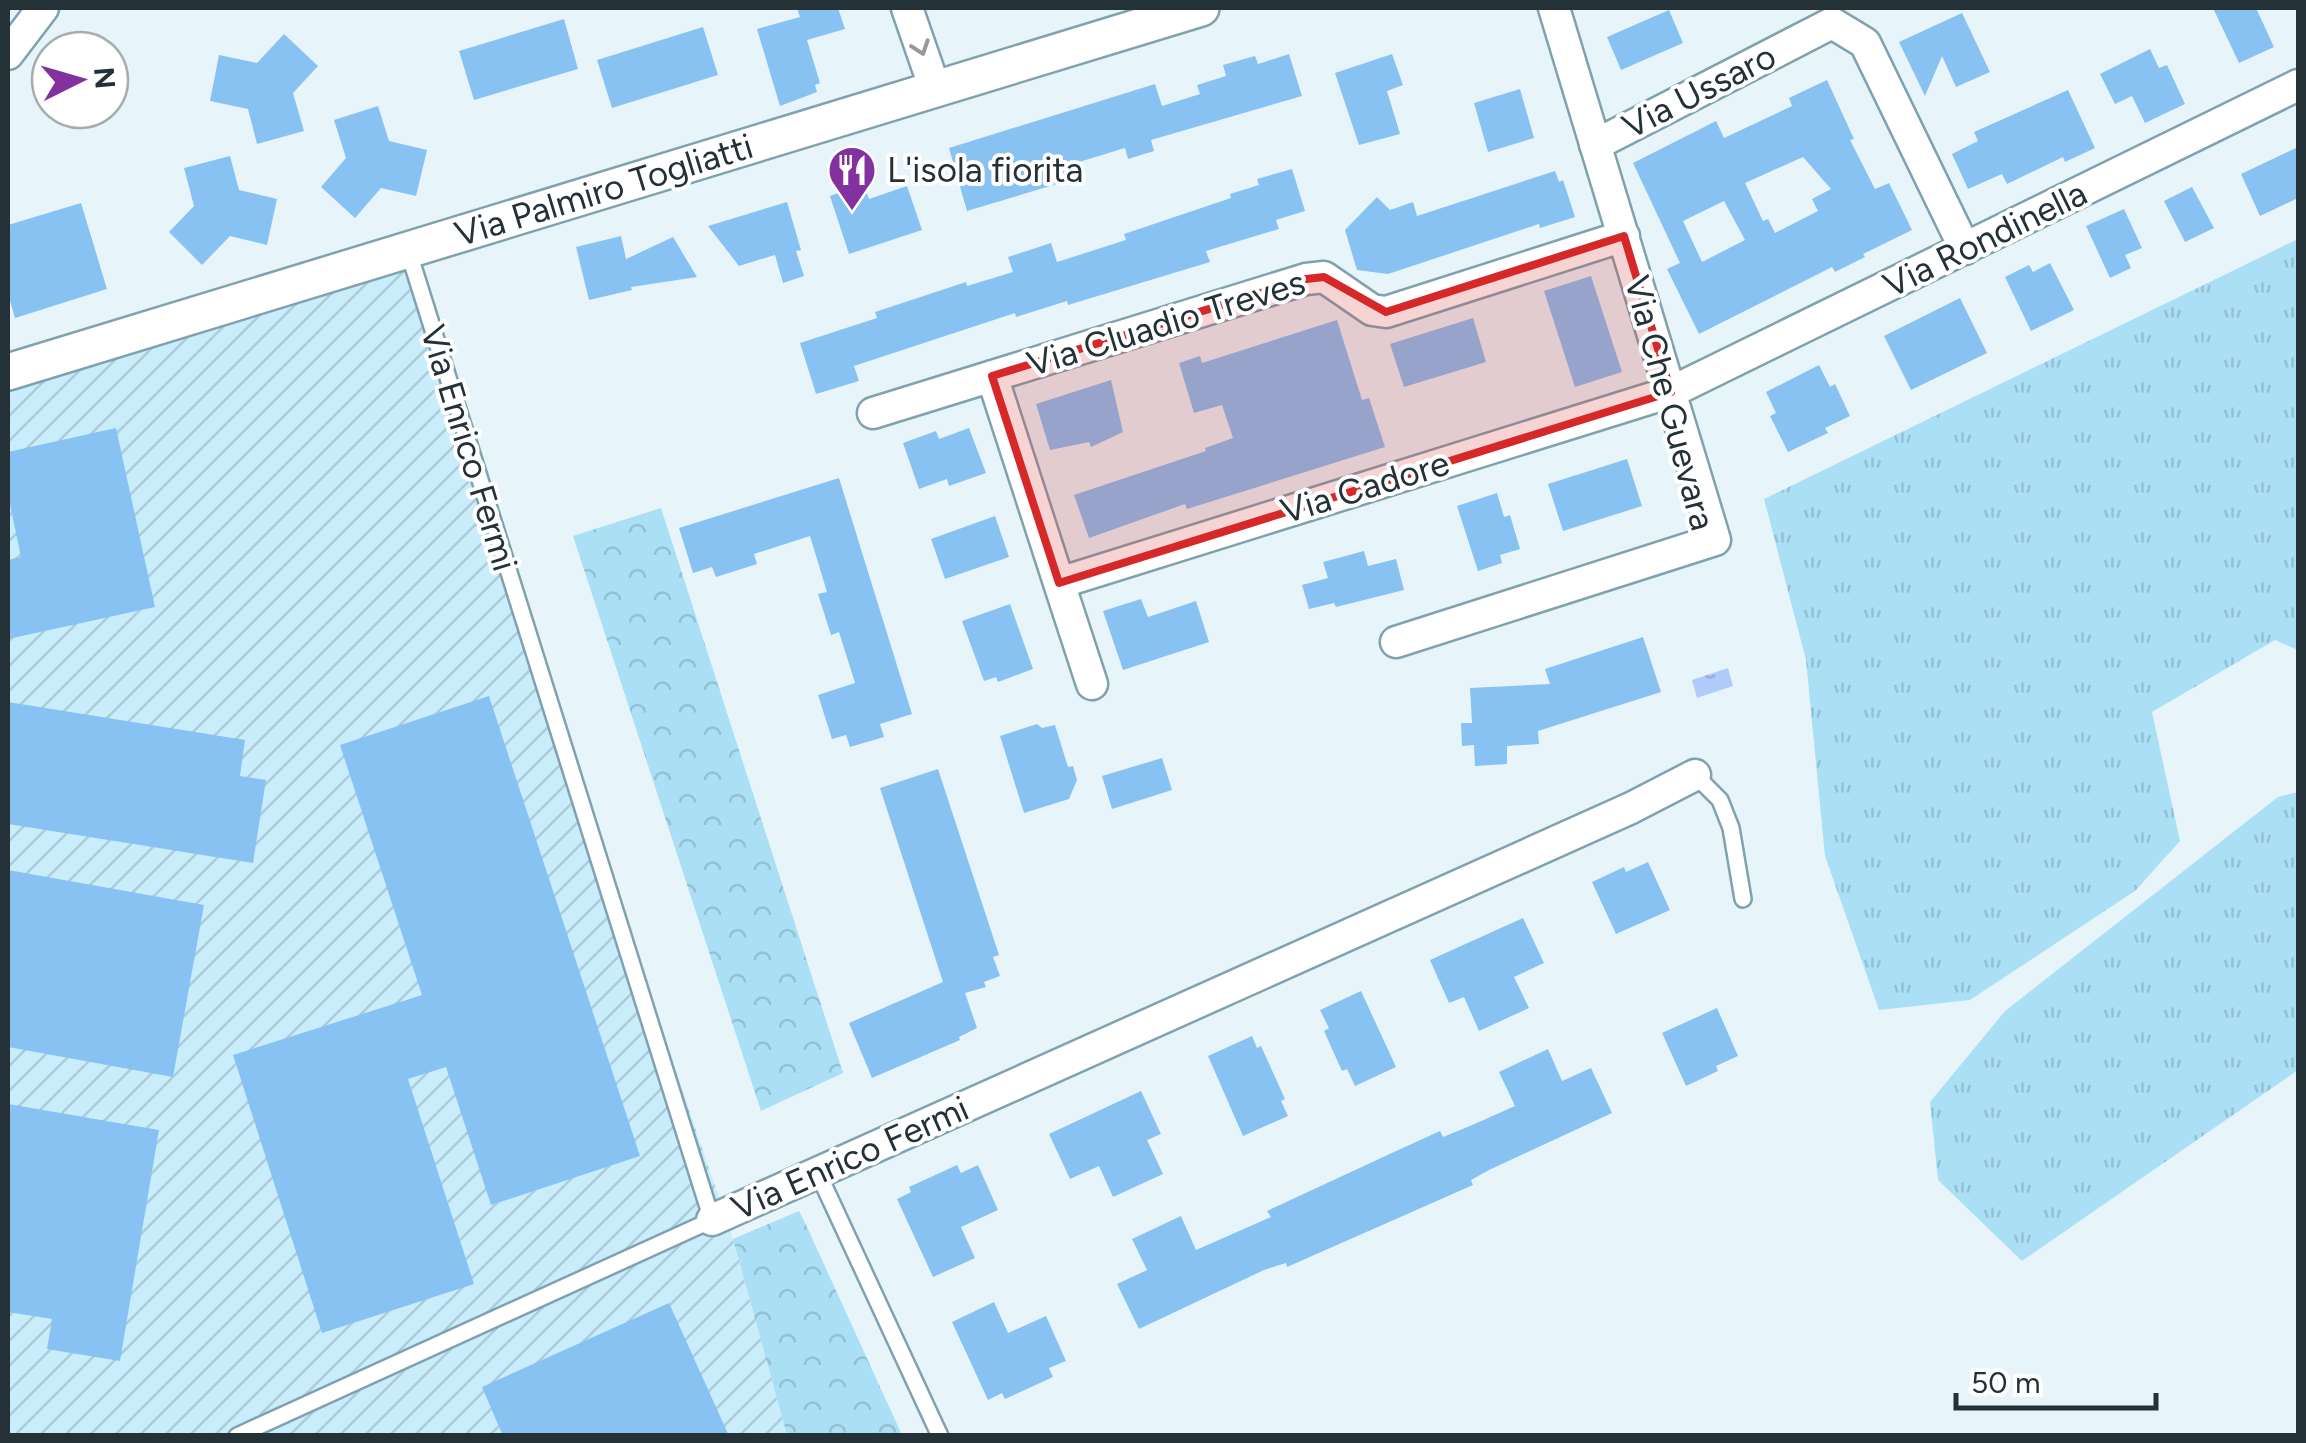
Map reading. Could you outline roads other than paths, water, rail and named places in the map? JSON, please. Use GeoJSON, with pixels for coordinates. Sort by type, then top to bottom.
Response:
{"type":"FeatureCollection","features":[{"type":"Feature","properties":{"kind":"street"},"geometry":{"type":"LineString","coordinates":[[8,54],[43,8]]}},
{"type":"Feature","properties":{"kind":"street"},"geometry":{"type":"LineString","coordinates":[[907,8],[935,89]]}},
{"type":"Feature","properties":{"kind":"street","name":"Via Palmiro Togliatti"},"geometry":{"type":"LineString","coordinates":[[8,372],[1201,8]]}},
{"type":"Feature","properties":{"kind":"street","name":"Via Che Guevara"},"geometry":{"type":"LineString","coordinates":[[1396,642],[1715,540],[1554,8]]}},
{"type":"Feature","properties":{"kind":"street","name":"Via Ussaro"},"geometry":{"type":"LineString","coordinates":[[1596,145],[1832,24],[1866,43],[1965,249]]}},
{"type":"Feature","properties":{"kind":"street","name":"Via Rondinella"},"geometry":{"type":"LineString","coordinates":[[1670,392],[2298,86]]}},
{"type":"Feature","properties":{"kind":"street","name":"Via Cluadio Treves"},"geometry":{"type":"LineString","coordinates":[[872,413],[1306,279],[1324,277],[1372,310],[1386,312],[1624,236]]}},
{"type":"Feature","properties":{"kind":"street"},"geometry":{"type":"LineString","coordinates":[[992,376],[1092,684]]}},
{"type":"Feature","properties":{"kind":"street","name":"Via Cadore"},"geometry":{"type":"LineString","coordinates":[[1059,582],[1670,392]]}},
{"type":"Feature","properties":{"kind":"street","name":"Via Enrico Fermi"},"geometry":{"type":"LineString","coordinates":[[712,1220],[1631,808],[1695,775]]}},
{"type":"Feature","properties":{"kind":"lane","name":"Via Enrico Fermi"},"geometry":{"type":"LineString","coordinates":[[408,250],[712,1220]]}},
{"type":"Feature","properties":{"kind":"lane"},"geometry":{"type":"LineString","coordinates":[[1695,775],[1720,800],[1731,828],[1743,899]]}},
{"type":"Feature","properties":{"kind":"lane"},"geometry":{"type":"LineString","coordinates":[[818,1173],[940,1436]]}},
{"type":"Feature","properties":{"kind":"lane"},"geometry":{"type":"LineString","coordinates":[[237,1436],[712,1220]]}},
{"type":"Feature","properties":{"kind":"water"},"geometry":{"type":"Polygon","coordinates":[[[1728,668],[1733,686],[1697,698],[1692,680],[1728,668]]]}},
{"type":"Feature","properties":{"kind":"place","name":"L'isola fiorita"},"geometry":{"type":"Point","coordinates":[852,212]}}]}
